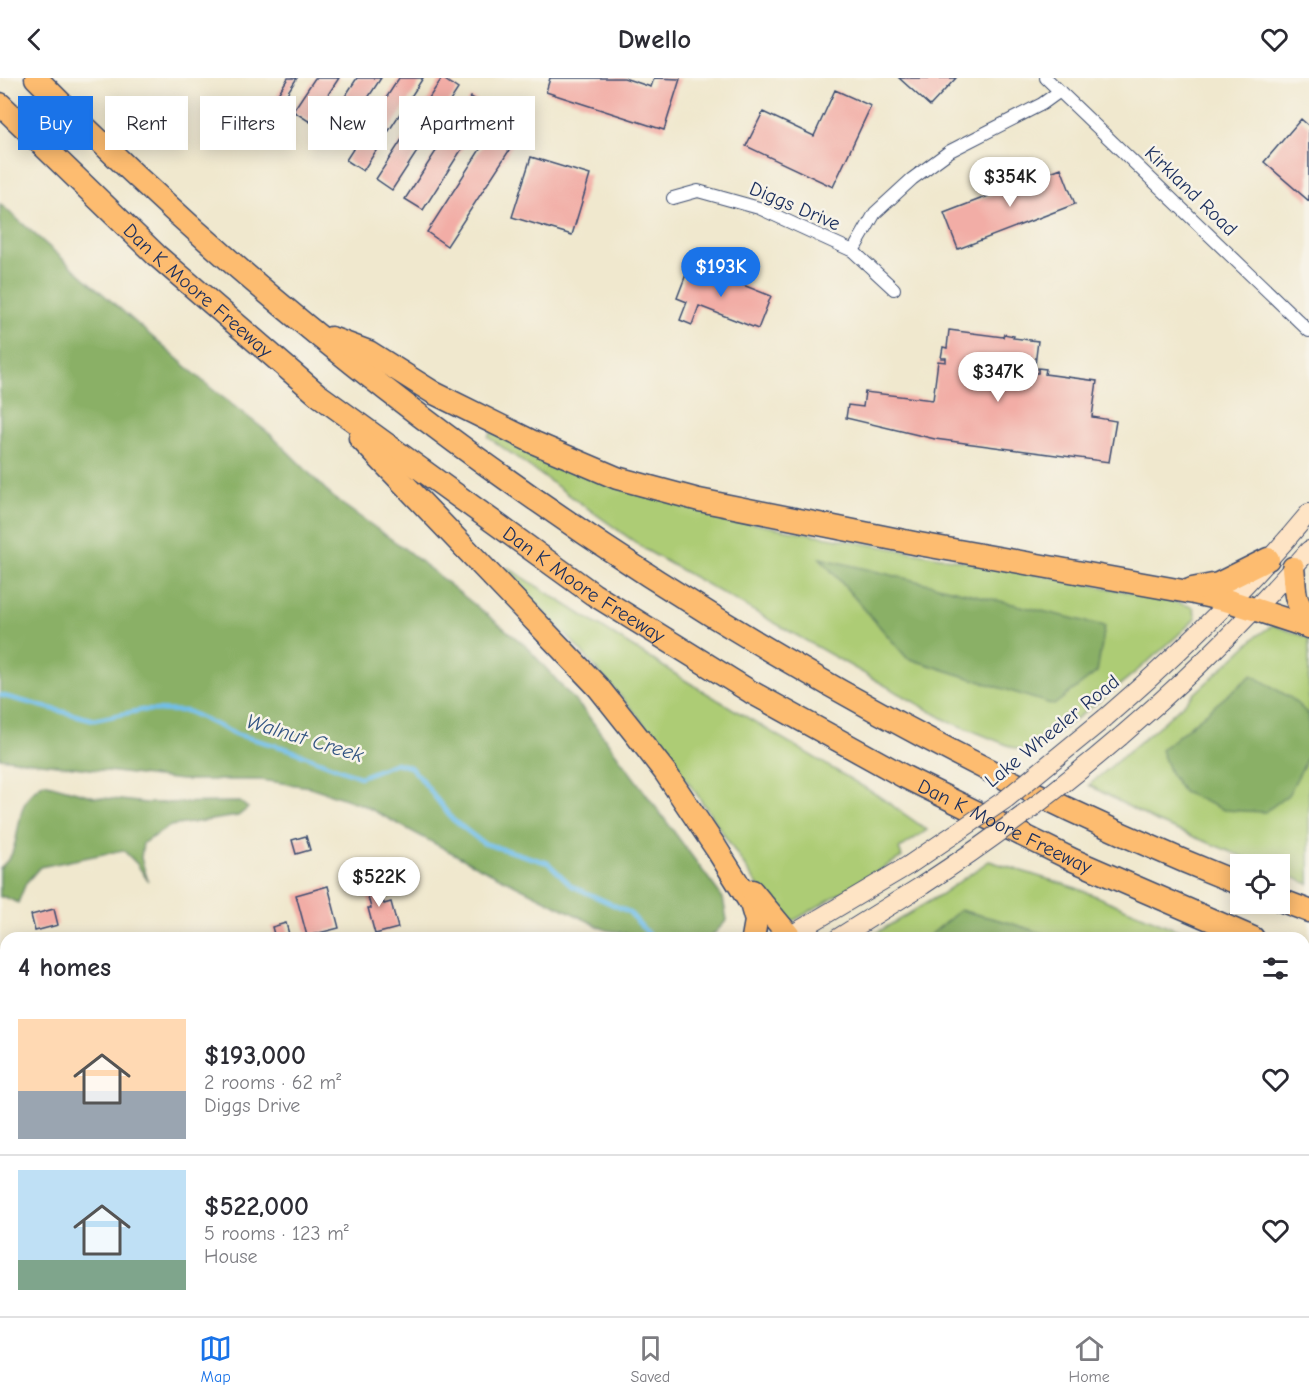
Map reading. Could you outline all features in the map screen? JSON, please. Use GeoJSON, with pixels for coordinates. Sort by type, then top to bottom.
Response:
{"type":"FeatureCollection","features":[{"type":"Feature","properties":{"kind":"highway","name":"Dan K Moore Freeway"},"geometry":{"type":"LineString","coordinates":[[36,78],[71,114],[191,226],[315,333],[464,449],[562,519],[732,628],[900,724],[1033,792],[1178,859],[1230,880]]}},
{"type":"Feature","properties":{"kind":"highway","name":"Dan K Moore Freeway"},"geometry":{"type":"LineString","coordinates":[[0,104],[156,255],[317,394],[592,594],[751,692],[905,777],[1073,860],[1239,932]]}},
{"type":"Feature","properties":{"kind":"highway"},"geometry":{"type":"LineString","coordinates":[[315,333],[369,351],[434,393],[535,443],[617,478],[722,505],[1229,601],[1309,627]]}},
{"type":"Feature","properties":{"kind":"highway"},"geometry":{"type":"LineString","coordinates":[[317,394],[598,687],[664,772],[716,848],[755,914],[754,932]]}},
{"type":"Feature","properties":{"kind":"highway"},"geometry":{"type":"LineString","coordinates":[[1181,591],[1218,584],[1268,559]]}},
{"type":"Feature","properties":{"kind":"highway"},"geometry":{"type":"LineString","coordinates":[[1293,568],[1296,598],[1299,607],[1309,618]]}},
{"type":"Feature","properties":{"kind":"highway"},"geometry":{"type":"LineString","coordinates":[[716,848],[785,932]]}},
{"type":"Feature","properties":{"kind":"highway"},"geometry":{"type":"LineString","coordinates":[[1290,904],[1309,911]]}},
{"type":"Feature","properties":{"kind":"main road","name":"Lake Wheeler Road"},"geometry":{"type":"LineString","coordinates":[[797,932],[909,865],[1005,799],[1105,718],[1152,678],[1229,601],[1309,513]]}},
{"type":"Feature","properties":{"kind":"main road"},"geometry":{"type":"LineString","coordinates":[[848,932],[994,837],[1075,776],[1204,662],[1309,550]]}},
{"type":"Feature","properties":{"kind":"street","name":"Kirkland Road"},"geometry":{"type":"LineString","coordinates":[[1046,78],[1309,331]]}},
{"type":"Feature","properties":{"kind":"street","name":"Diggs Drive"},"geometry":{"type":"LineString","coordinates":[[673,198],[698,191],[759,208],[853,251],[875,213],[912,179],[950,151],[1042,104],[1060,91]]}},
{"type":"Feature","properties":{"kind":"street"},"geometry":{"type":"LineString","coordinates":[[853,251],[894,289]]}},
{"type":"Feature","properties":{"kind":"green space"},"geometry":{"type":"Polygon","coordinates":[[[0,204],[212,389],[270,434],[335,499],[405,549],[526,646],[586,713],[723,898],[727,920],[716,932],[606,930],[471,863],[363,805],[310,787],[261,780],[181,780],[0,758],[0,204]]]}},
{"type":"Feature","properties":{"kind":"green space"},"geometry":{"type":"Polygon","coordinates":[[[491,432],[618,485],[744,522],[1165,599],[1193,607],[1196,618],[1136,672],[1029,754],[946,720],[646,550],[488,437],[491,432]]]}},
{"type":"Feature","properties":{"kind":"green space"},"geometry":{"type":"Polygon","coordinates":[[[820,558],[1105,626],[1097,672],[1054,705],[907,658],[820,558]]]}},
{"type":"Feature","properties":{"kind":"green space"},"geometry":{"type":"Polygon","coordinates":[[[508,568],[683,679],[877,795],[927,830],[899,849],[902,857],[795,920],[787,921],[762,892],[696,793],[636,714],[572,641],[505,572],[508,568]]]}},
{"type":"Feature","properties":{"kind":"green space"},"geometry":{"type":"Polygon","coordinates":[[[1273,625],[1309,638],[1309,884],[1290,876],[1290,854],[1236,854],[1157,822],[1089,785],[1166,720],[1258,635],[1273,625]]]}},
{"type":"Feature","properties":{"kind":"green space"},"geometry":{"type":"Polygon","coordinates":[[[1252,675],[1291,698],[1309,715],[1309,752],[1288,795],[1265,812],[1224,810],[1183,792],[1170,773],[1161,750],[1252,675]]]}},
{"type":"Feature","properties":{"kind":"green space"},"geometry":{"type":"Polygon","coordinates":[[[44,783],[95,797],[146,803],[240,802],[248,808],[238,816],[170,826],[143,843],[141,858],[148,881],[137,864],[123,850],[40,867],[26,883],[18,903],[0,897],[0,868],[12,853],[21,814],[28,798],[44,783]]]}},
{"type":"Feature","properties":{"kind":"green space"},"geometry":{"type":"Polygon","coordinates":[[[989,861],[1076,888],[1182,932],[878,932],[940,895],[989,861]]]}},
{"type":"Feature","properties":{"kind":"green space"},"geometry":{"type":"Polygon","coordinates":[[[960,910],[1038,932],[934,932],[960,910]]]}},
{"type":"Feature","properties":{"kind":"building"},"geometry":{"type":"Polygon","coordinates":[[[288,78],[297,78],[285,96],[277,96],[288,78]]]}},
{"type":"Feature","properties":{"kind":"building"},"geometry":{"type":"Polygon","coordinates":[[[315,78],[339,78],[327,96],[308,96],[308,121],[296,113],[296,106],[315,78]]]}},
{"type":"Feature","properties":{"kind":"building"},"geometry":{"type":"Polygon","coordinates":[[[357,78],[381,78],[369,96],[345,96],[357,78]]]}},
{"type":"Feature","properties":{"kind":"building"},"geometry":{"type":"Polygon","coordinates":[[[399,78],[423,78],[411,96],[399,96],[399,115],[387,134],[387,97],[399,78]]]}},
{"type":"Feature","properties":{"kind":"building"},"geometry":{"type":"Polygon","coordinates":[[[442,78],[458,89],[453,96],[430,96],[442,78]]]}},
{"type":"Feature","properties":{"kind":"building"},"geometry":{"type":"Polygon","coordinates":[[[550,78],[624,78],[651,87],[654,78],[680,79],[664,130],[546,92],[550,78]]]}},
{"type":"Feature","properties":{"kind":"building"},"geometry":{"type":"Polygon","coordinates":[[[899,78],[956,78],[930,106],[899,78]]]}},
{"type":"Feature","properties":{"kind":"building"},"geometry":{"type":"Polygon","coordinates":[[[835,90],[871,106],[833,187],[746,146],[763,112],[814,136],[835,90]]]}},
{"type":"Feature","properties":{"kind":"building"},"geometry":{"type":"Polygon","coordinates":[[[1301,119],[1309,126],[1309,201],[1264,162],[1301,119]]]}},
{"type":"Feature","properties":{"kind":"building"},"geometry":{"type":"Polygon","coordinates":[[[399,144],[399,150],[418,150],[392,190],[376,179],[399,144]]]}},
{"type":"Feature","properties":{"kind":"building"},"geometry":{"type":"Polygon","coordinates":[[[352,150],[377,150],[363,171],[346,160],[352,150]]]}},
{"type":"Feature","properties":{"kind":"building"},"geometry":{"type":"Polygon","coordinates":[[[437,150],[461,150],[423,210],[405,199],[437,150]]]}},
{"type":"Feature","properties":{"kind":"building"},"geometry":{"type":"Polygon","coordinates":[[[480,150],[509,150],[447,246],[427,232],[480,150]]]}},
{"type":"Feature","properties":{"kind":"building"},"geometry":{"type":"Polygon","coordinates":[[[531,157],[590,175],[572,235],[512,217],[531,157]]]}},
{"type":"Feature","properties":{"kind":"building"},"geometry":{"type":"Polygon","coordinates":[[[1061,168],[1075,204],[958,249],[944,213],[1061,168]]]}},
{"type":"Feature","properties":{"kind":"building"},"geometry":{"type":"Polygon","coordinates":[[[690,264],[771,296],[758,329],[699,306],[692,325],[680,320],[687,302],[677,298],[690,264]]]}},
{"type":"Feature","properties":{"kind":"building"},"geometry":{"type":"Polygon","coordinates":[[[949,330],[1003,337],[1004,334],[1014,336],[1013,338],[1038,341],[1034,373],[1038,373],[1038,368],[1046,369],[1045,374],[1097,381],[1092,417],[1116,421],[1109,462],[935,439],[846,418],[848,405],[863,407],[865,392],[933,400],[938,361],[946,362],[946,358],[941,358],[943,347],[947,348],[949,330]]]}},
{"type":"Feature","properties":{"kind":"building"},"geometry":{"type":"Polygon","coordinates":[[[306,836],[310,850],[296,854],[292,840],[306,836]]]}},
{"type":"Feature","properties":{"kind":"building"},"geometry":{"type":"Polygon","coordinates":[[[376,875],[384,904],[391,902],[398,928],[374,932],[363,878],[376,875]]]}},
{"type":"Feature","properties":{"kind":"building"},"geometry":{"type":"Polygon","coordinates":[[[328,886],[339,928],[323,932],[306,932],[296,895],[328,886]]]}},
{"type":"Feature","properties":{"kind":"building"},"geometry":{"type":"Polygon","coordinates":[[[54,909],[58,925],[35,931],[31,915],[54,909]]]}},
{"type":"Feature","properties":{"kind":"building"},"geometry":{"type":"Polygon","coordinates":[[[286,923],[288,932],[273,932],[272,927],[286,923]]]}},
{"type":"Feature","properties":{"kind":"waterway","name":"Walnut Creek"},"geometry":{"type":"LineString","coordinates":[[0,695],[94,720],[142,710],[187,711],[235,734],[288,749],[360,777],[396,763],[410,767],[452,819],[483,843],[548,863],[572,886],[629,912],[647,932]]}}]}
